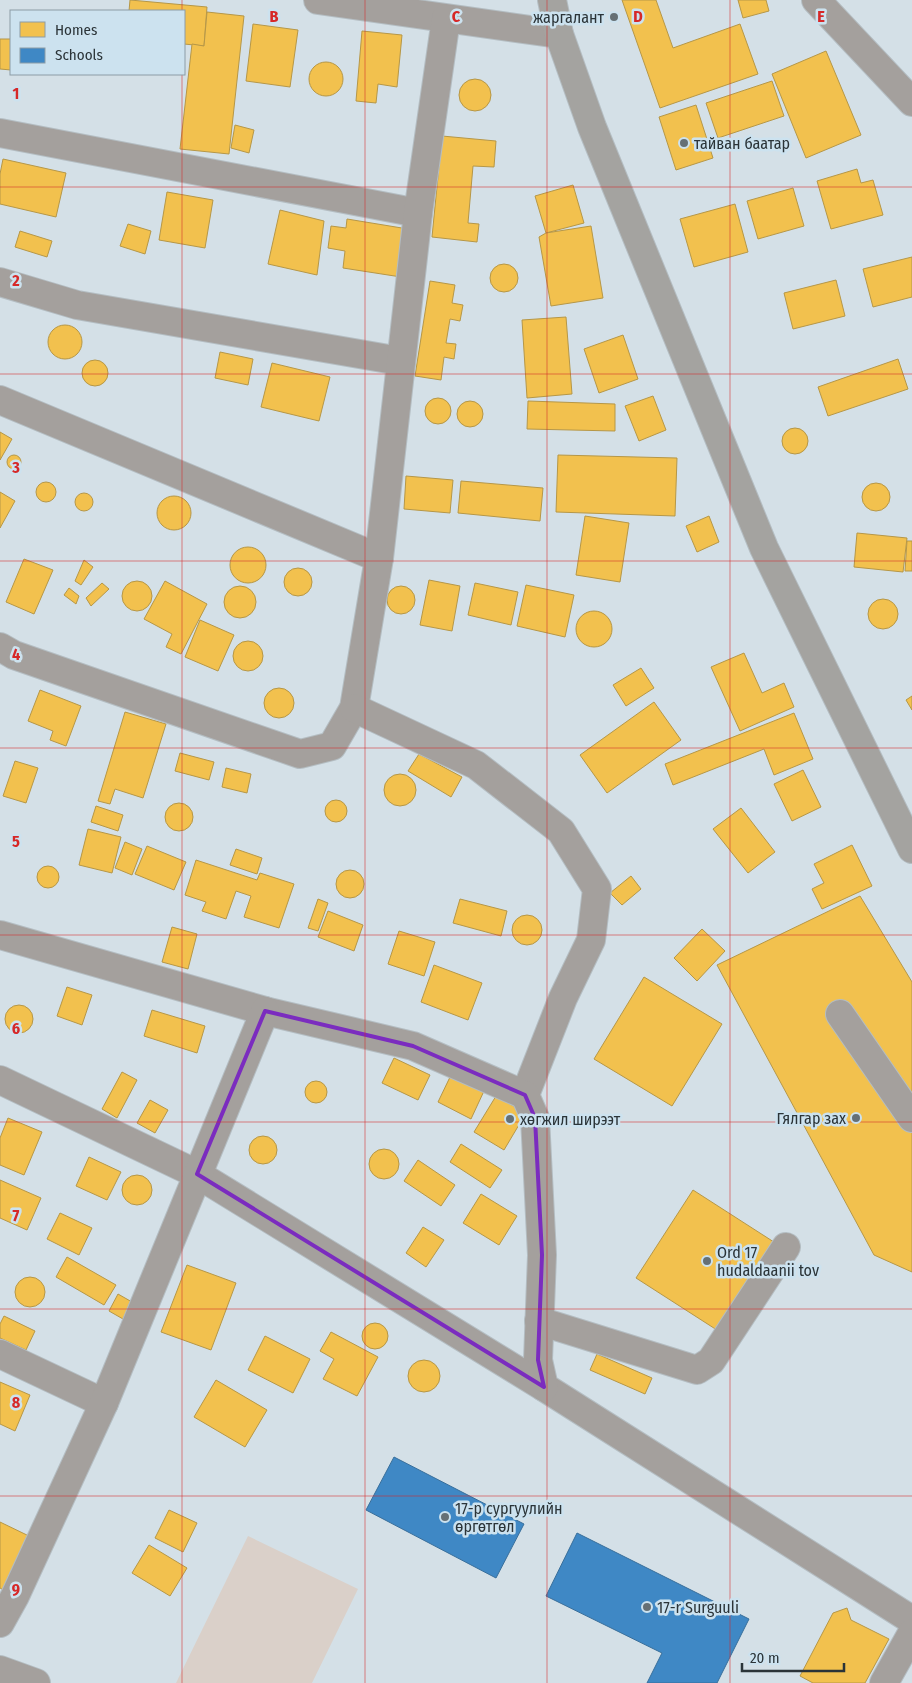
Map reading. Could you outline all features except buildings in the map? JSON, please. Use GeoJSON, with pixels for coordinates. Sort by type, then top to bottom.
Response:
{"type":"FeatureCollection","features":[{"type":"Feature","properties":{"kind":"main road"},"geometry":{"type":"LineString","coordinates":[[552,0],[559,34],[592,127],[764,548],[911,845]]}},
{"type":"Feature","properties":{"kind":"street"},"geometry":{"type":"LineString","coordinates":[[318,0],[559,34]]}},
{"type":"Feature","properties":{"kind":"street"},"geometry":{"type":"LineString","coordinates":[[816,0],[912,102]]}},
{"type":"Feature","properties":{"kind":"street"},"geometry":{"type":"LineString","coordinates":[[0,647],[14,655],[300,754],[332,746],[354,708],[379,558],[418,213],[446,19]]}},
{"type":"Feature","properties":{"kind":"street"},"geometry":{"type":"LineString","coordinates":[[0,133],[418,213]]}},
{"type":"Feature","properties":{"kind":"street"},"geometry":{"type":"LineString","coordinates":[[0,282],[77,305],[400,361]]}},
{"type":"Feature","properties":{"kind":"street"},"geometry":{"type":"LineString","coordinates":[[0,400],[379,558]]}},
{"type":"Feature","properties":{"kind":"street"},"geometry":{"type":"LineString","coordinates":[[354,708],[476,765],[561,831],[597,889],[590,940],[563,998],[525,1095]]}},
{"type":"Feature","properties":{"kind":"street"},"geometry":{"type":"LineString","coordinates":[[0,936],[265,1011],[413,1046],[525,1095],[535,1118],[542,1255],[538,1360],[544,1387]]}},
{"type":"Feature","properties":{"kind":"street"},"geometry":{"type":"LineString","coordinates":[[0,1623],[15,1596],[104,1403],[265,1011]]}},
{"type":"Feature","properties":{"kind":"street"},"geometry":{"type":"LineString","coordinates":[[840,1014],[912,1118]]}},
{"type":"Feature","properties":{"kind":"street"},"geometry":{"type":"LineString","coordinates":[[0,1080],[197,1174],[544,1387],[912,1620]]}},
{"type":"Feature","properties":{"kind":"street"},"geometry":{"type":"LineString","coordinates":[[540,1320],[697,1370],[711,1361],[786,1247]]}},
{"type":"Feature","properties":{"kind":"street"},"geometry":{"type":"LineString","coordinates":[[0,1354],[104,1403]]}},
{"type":"Feature","properties":{"kind":"street"},"geometry":{"type":"LineString","coordinates":[[884,1683],[912,1633]]}},
{"type":"Feature","properties":{"kind":"street"},"geometry":{"type":"LineString","coordinates":[[0,1670],[36,1683]]}},
{"type":"Feature","properties":{"kind":"highlighted area"},"geometry":{"type":"Polygon","coordinates":[[[265,1011],[413,1046],[525,1095],[535,1118],[542,1255],[538,1360],[544,1387],[197,1174],[265,1011]]]}},
{"type":"Feature","properties":{"kind":"shaded area"},"geometry":{"type":"Polygon","coordinates":[[[248,1536],[358,1589],[312,1683],[176,1683],[248,1536]]]}},
{"type":"Feature","properties":{"kind":"place","name":"жаргалант"},"geometry":{"type":"Point","coordinates":[614,17]}},
{"type":"Feature","properties":{"kind":"place","name":"тайван баатар"},"geometry":{"type":"Point","coordinates":[684,143]}},
{"type":"Feature","properties":{"kind":"place","name":"Гялгар зах"},"geometry":{"type":"Point","coordinates":[856,1118]}},
{"type":"Feature","properties":{"kind":"place","name":"хөгжил ширээт"},"geometry":{"type":"Point","coordinates":[510,1119]}},
{"type":"Feature","properties":{"kind":"place","name":"Ord 17 hudaldaanii tov"},"geometry":{"type":"Point","coordinates":[707,1261]}},
{"type":"Feature","properties":{"kind":"place","name":"17-р сургуулийн өргөтгөл"},"geometry":{"type":"Point","coordinates":[445,1517]}},
{"type":"Feature","properties":{"kind":"place","name":"17-r Surguuli"},"geometry":{"type":"Point","coordinates":[647,1607]}}]}
